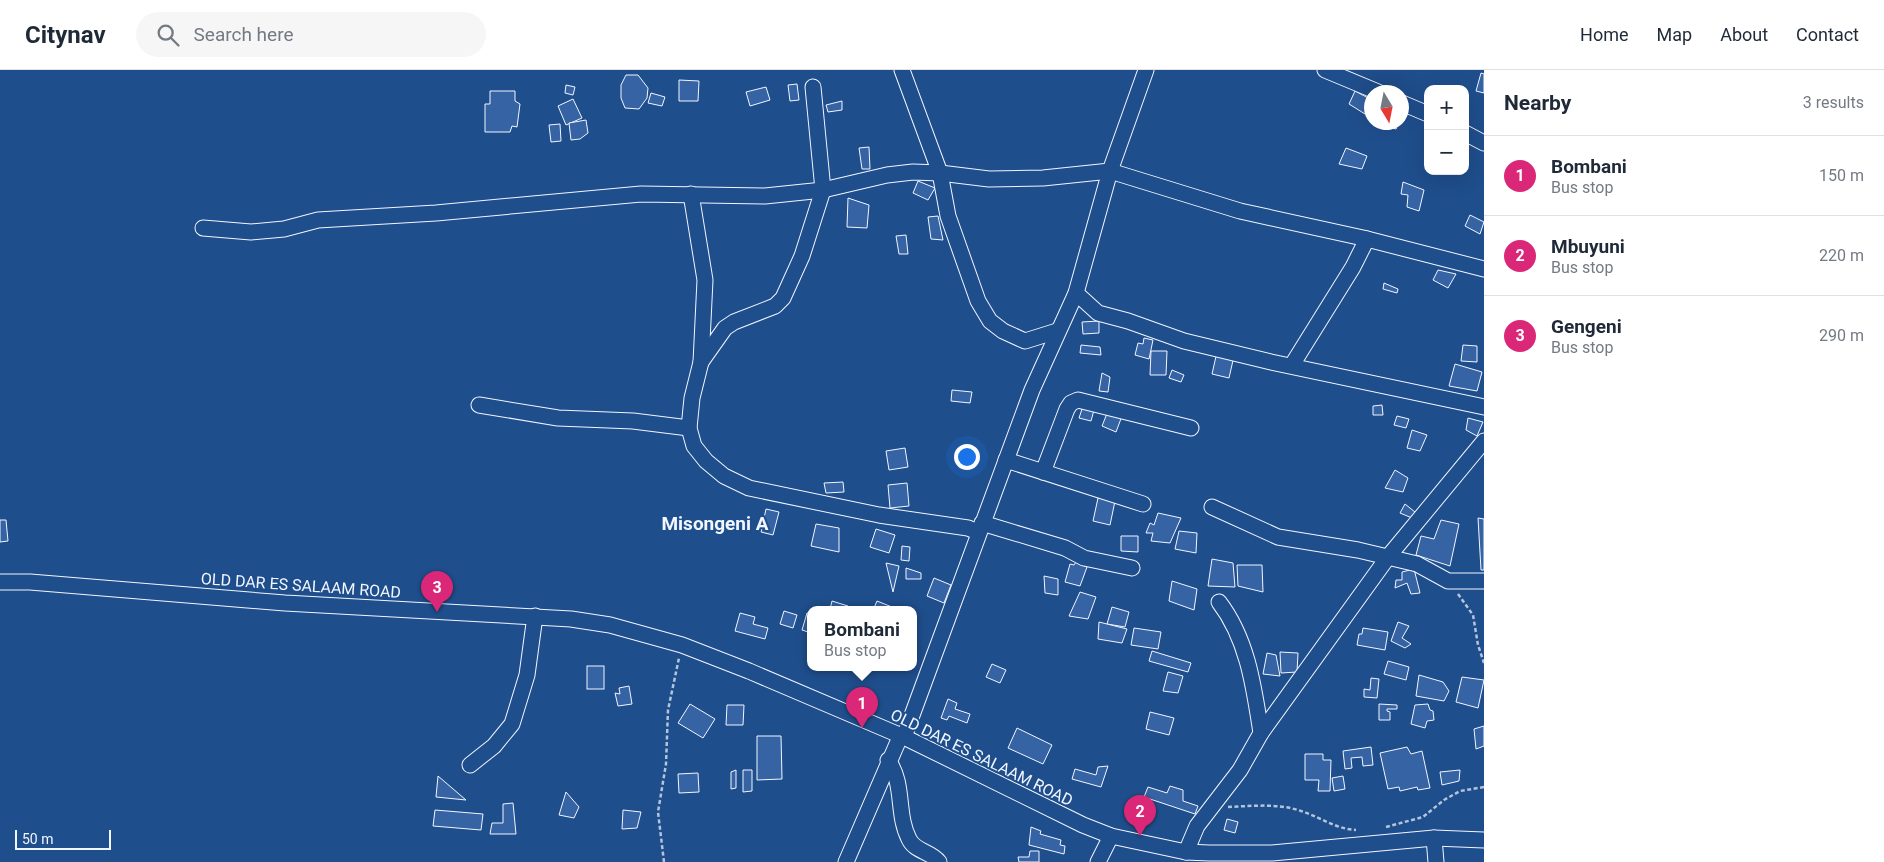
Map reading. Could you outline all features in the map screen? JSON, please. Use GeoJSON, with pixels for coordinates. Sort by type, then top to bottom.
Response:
{"type":"FeatureCollection","features":[{"type":"Feature","properties":{"kind":"street"},"geometry":{"type":"LineString","coordinates":[[902,70],[940,173],[948,216],[978,301],[990,321],[1003,331],[1025,341],[1057,331]]}},
{"type":"Feature","properties":{"kind":"street"},"geometry":{"type":"LineString","coordinates":[[846,862],[888,760],[902,737],[1032,390],[1057,331],[1076,293],[1110,171],[1146,70]]}},
{"type":"Feature","properties":{"kind":"street"},"geometry":{"type":"LineString","coordinates":[[1325,70],[1364,86]]}},
{"type":"Feature","properties":{"kind":"street"},"geometry":{"type":"LineString","coordinates":[[701,362],[725,328],[734,322],[775,306],[783,298],[802,256],[823,190],[813,87]]}},
{"type":"Feature","properties":{"kind":"street"},"geometry":{"type":"LineString","coordinates":[[1409,106],[1424,112]]}},
{"type":"Feature","properties":{"kind":"street"},"geometry":{"type":"LineString","coordinates":[[1469,135],[1484,143]]}},
{"type":"Feature","properties":{"kind":"street"},"geometry":{"type":"LineString","coordinates":[[203,228],[251,232],[284,229],[318,220],[436,213],[641,194],[765,196],[823,190],[887,175],[940,173],[989,179],[1034,178],[1110,171],[1240,211],[1367,239],[1484,269]]}},
{"type":"Feature","properties":{"kind":"street"},"geometry":{"type":"LineString","coordinates":[[690,194],[705,280],[701,362],[692,398],[690,428],[694,446],[706,461],[724,476],[749,488],[879,515],[968,528],[980,527],[1065,548],[1084,558],[1132,568]]}},
{"type":"Feature","properties":{"kind":"street"},"geometry":{"type":"LineString","coordinates":[[1292,365],[1353,267],[1367,239]]}},
{"type":"Feature","properties":{"kind":"street"},"geometry":{"type":"LineString","coordinates":[[1076,293],[1098,313],[1128,321],[1184,341],[1484,407]]}},
{"type":"Feature","properties":{"kind":"street"},"geometry":{"type":"LineString","coordinates":[[1043,472],[1067,409],[1071,403],[1078,400],[1191,428]]}},
{"type":"Feature","properties":{"kind":"street"},"geometry":{"type":"LineString","coordinates":[[479,405],[558,418],[633,421],[690,428]]}},
{"type":"Feature","properties":{"kind":"street"},"geometry":{"type":"LineString","coordinates":[[1186,852],[1197,826],[1213,808],[1240,770],[1262,734],[1388,557],[1484,441]]}},
{"type":"Feature","properties":{"kind":"street"},"geometry":{"type":"LineString","coordinates":[[1006,460],[1143,504]]}},
{"type":"Feature","properties":{"kind":"street"},"geometry":{"type":"LineString","coordinates":[[1212,507],[1278,537],[1358,550],[1417,564],[1448,581],[1484,581]]}},
{"type":"Feature","properties":{"kind":"street","name":"OLD DAR ES SALAAM ROAD"},"geometry":{"type":"LineString","coordinates":[[0,582],[30,582],[286,603],[535,616],[610,625],[682,644],[868,721],[1011,791],[1111,836],[1209,858],[1434,838],[1484,840]]}},
{"type":"Feature","properties":{"kind":"street"},"geometry":{"type":"LineString","coordinates":[[1219,602],[1239,634],[1246,654],[1262,734]]}},
{"type":"Feature","properties":{"kind":"street"},"geometry":{"type":"LineString","coordinates":[[470,765],[494,746],[512,724],[527,675],[535,616]]}},
{"type":"Feature","properties":{"kind":"street"},"geometry":{"type":"LineString","coordinates":[[888,760],[896,770],[909,841],[914,847],[931,854],[939,862]]}},
{"type":"Feature","properties":{"kind":"street"},"geometry":{"type":"LineString","coordinates":[[1098,862],[1111,836]]}},
{"type":"Feature","properties":{"kind":"street"},"geometry":{"type":"LineString","coordinates":[[1434,838],[1436,862]]}},
{"type":"Feature","properties":{"kind":"path"},"geometry":{"type":"LineString","coordinates":[[1448,581],[1473,615],[1478,645],[1484,663]]}},
{"type":"Feature","properties":{"kind":"path"},"geometry":{"type":"LineString","coordinates":[[664,862],[658,812],[666,764],[668,710],[682,644]]}},
{"type":"Feature","properties":{"kind":"path"},"geometry":{"type":"LineString","coordinates":[[1382,828],[1423,817],[1444,800],[1460,791],[1484,787]]}},
{"type":"Feature","properties":{"kind":"path"},"geometry":{"type":"LineString","coordinates":[[1213,808],[1265,806],[1300,810],[1330,824],[1354,830],[1363,830]]}},
{"type":"Feature","properties":{"kind":"building"},"geometry":{"type":"Polygon","coordinates":[[[1481,73],[1484,74],[1484,93],[1476,91],[1481,73]]]}},
{"type":"Feature","properties":{"kind":"building"},"geometry":{"type":"Polygon","coordinates":[[[626,75],[638,75],[648,88],[647,98],[639,109],[625,108],[621,98],[621,85],[626,75]]]}},
{"type":"Feature","properties":{"kind":"building"},"geometry":{"type":"Polygon","coordinates":[[[679,80],[699,81],[698,101],[679,101],[679,80]]]}},
{"type":"Feature","properties":{"kind":"building"},"geometry":{"type":"Polygon","coordinates":[[[797,84],[799,100],[790,101],[788,85],[797,84]]]}},
{"type":"Feature","properties":{"kind":"building"},"geometry":{"type":"Polygon","coordinates":[[[566,85],[575,87],[573,95],[565,93],[566,85]]]}},
{"type":"Feature","properties":{"kind":"building"},"geometry":{"type":"Polygon","coordinates":[[[766,87],[770,100],[750,106],[746,92],[766,87]]]}},
{"type":"Feature","properties":{"kind":"building"},"geometry":{"type":"Polygon","coordinates":[[[490,91],[515,91],[515,101],[520,104],[517,127],[512,126],[510,132],[485,132],[485,104],[490,104],[490,91]]]}},
{"type":"Feature","properties":{"kind":"building"},"geometry":{"type":"Polygon","coordinates":[[[1355,91],[1364,96],[1364,113],[1349,104],[1355,91]]]}},
{"type":"Feature","properties":{"kind":"building"},"geometry":{"type":"Polygon","coordinates":[[[651,93],[665,97],[662,106],[648,103],[651,93]]]}},
{"type":"Feature","properties":{"kind":"building"},"geometry":{"type":"Polygon","coordinates":[[[573,99],[582,118],[566,125],[558,106],[573,99]]]}},
{"type":"Feature","properties":{"kind":"building"},"geometry":{"type":"Polygon","coordinates":[[[842,101],[842,110],[828,112],[826,105],[842,101]]]}},
{"type":"Feature","properties":{"kind":"building"},"geometry":{"type":"Polygon","coordinates":[[[586,120],[588,133],[580,139],[571,140],[569,123],[586,120]]]}},
{"type":"Feature","properties":{"kind":"building"},"geometry":{"type":"Polygon","coordinates":[[[560,124],[561,141],[551,142],[549,125],[560,124]]]}},
{"type":"Feature","properties":{"kind":"building"},"geometry":{"type":"Polygon","coordinates":[[[869,147],[870,169],[862,169],[859,148],[869,147]]]}},
{"type":"Feature","properties":{"kind":"building"},"geometry":{"type":"Polygon","coordinates":[[[1346,148],[1367,156],[1362,169],[1339,164],[1346,148]]]}},
{"type":"Feature","properties":{"kind":"building"},"geometry":{"type":"Polygon","coordinates":[[[918,181],[935,188],[928,200],[913,193],[918,181]]]}},
{"type":"Feature","properties":{"kind":"building"},"geometry":{"type":"Polygon","coordinates":[[[1403,182],[1424,190],[1419,211],[1407,207],[1408,195],[1401,194],[1403,182]]]}},
{"type":"Feature","properties":{"kind":"building"},"geometry":{"type":"Polygon","coordinates":[[[848,198],[869,205],[867,228],[847,227],[848,198]]]}},
{"type":"Feature","properties":{"kind":"building"},"geometry":{"type":"Polygon","coordinates":[[[1470,215],[1484,222],[1480,234],[1465,226],[1470,215]]]}},
{"type":"Feature","properties":{"kind":"building"},"geometry":{"type":"Polygon","coordinates":[[[938,216],[943,240],[931,239],[928,217],[938,216]]]}},
{"type":"Feature","properties":{"kind":"building"},"geometry":{"type":"Polygon","coordinates":[[[906,235],[908,254],[899,254],[896,236],[906,235]]]}},
{"type":"Feature","properties":{"kind":"building"},"geometry":{"type":"Polygon","coordinates":[[[1438,270],[1456,274],[1448,288],[1433,280],[1438,270]]]}},
{"type":"Feature","properties":{"kind":"building"},"geometry":{"type":"Polygon","coordinates":[[[1384,283],[1398,289],[1397,293],[1383,289],[1384,283]]]}},
{"type":"Feature","properties":{"kind":"building"},"geometry":{"type":"Polygon","coordinates":[[[1099,321],[1099,333],[1083,334],[1082,322],[1099,321]]]}},
{"type":"Feature","properties":{"kind":"building"},"geometry":{"type":"Polygon","coordinates":[[[1144,338],[1153,340],[1149,359],[1135,355],[1138,343],[1143,344],[1144,338]]]}},
{"type":"Feature","properties":{"kind":"building"},"geometry":{"type":"Polygon","coordinates":[[[1081,345],[1100,347],[1101,355],[1080,353],[1081,345]]]}},
{"type":"Feature","properties":{"kind":"building"},"geometry":{"type":"Polygon","coordinates":[[[1463,345],[1477,346],[1477,362],[1461,361],[1463,345]]]}},
{"type":"Feature","properties":{"kind":"building"},"geometry":{"type":"Polygon","coordinates":[[[1151,351],[1167,351],[1166,375],[1150,375],[1151,351]]]}},
{"type":"Feature","properties":{"kind":"building"},"geometry":{"type":"Polygon","coordinates":[[[1217,352],[1234,356],[1229,378],[1212,374],[1217,352]]]}},
{"type":"Feature","properties":{"kind":"building"},"geometry":{"type":"Polygon","coordinates":[[[1455,364],[1482,372],[1477,391],[1449,386],[1455,364]]]}},
{"type":"Feature","properties":{"kind":"building"},"geometry":{"type":"Polygon","coordinates":[[[1172,370],[1184,375],[1181,382],[1169,378],[1172,370]]]}},
{"type":"Feature","properties":{"kind":"building"},"geometry":{"type":"Polygon","coordinates":[[[1102,373],[1110,377],[1108,392],[1099,391],[1102,373]]]}},
{"type":"Feature","properties":{"kind":"building"},"geometry":{"type":"Polygon","coordinates":[[[952,390],[972,392],[970,403],[951,401],[952,390]]]}},
{"type":"Feature","properties":{"kind":"building"},"geometry":{"type":"Polygon","coordinates":[[[1382,405],[1383,415],[1373,415],[1373,406],[1382,405]]]}},
{"type":"Feature","properties":{"kind":"building"},"geometry":{"type":"Polygon","coordinates":[[[1083,406],[1094,410],[1091,421],[1079,418],[1083,406]]]}},
{"type":"Feature","properties":{"kind":"building"},"geometry":{"type":"Polygon","coordinates":[[[1108,411],[1122,416],[1116,432],[1102,426],[1108,411]]]}},
{"type":"Feature","properties":{"kind":"building"},"geometry":{"type":"Polygon","coordinates":[[[1397,416],[1409,419],[1406,428],[1394,425],[1397,416]]]}},
{"type":"Feature","properties":{"kind":"building"},"geometry":{"type":"Polygon","coordinates":[[[1468,418],[1483,422],[1477,436],[1466,430],[1468,418]]]}},
{"type":"Feature","properties":{"kind":"building"},"geometry":{"type":"Polygon","coordinates":[[[1412,430],[1427,435],[1420,451],[1407,448],[1412,430]]]}},
{"type":"Feature","properties":{"kind":"building"},"geometry":{"type":"Polygon","coordinates":[[[905,448],[908,467],[889,470],[886,451],[905,448]]]}},
{"type":"Feature","properties":{"kind":"building"},"geometry":{"type":"Polygon","coordinates":[[[1395,470],[1408,478],[1403,492],[1385,488],[1395,470]]]}},
{"type":"Feature","properties":{"kind":"building"},"geometry":{"type":"Polygon","coordinates":[[[843,482],[844,492],[826,493],[824,483],[843,482]]]}},
{"type":"Feature","properties":{"kind":"building"},"geometry":{"type":"Polygon","coordinates":[[[907,483],[909,506],[890,508],[888,485],[907,483]]]}},
{"type":"Feature","properties":{"kind":"building"},"geometry":{"type":"Polygon","coordinates":[[[1098,498],[1115,501],[1110,525],[1093,521],[1098,498]]]}},
{"type":"Feature","properties":{"kind":"building"},"geometry":{"type":"Polygon","coordinates":[[[1405,504],[1415,512],[1412,518],[1400,513],[1405,504]]]}},
{"type":"Feature","properties":{"kind":"building"},"geometry":{"type":"Polygon","coordinates":[[[766,509],[779,512],[773,535],[761,532],[766,509]]]}},
{"type":"Feature","properties":{"kind":"building"},"geometry":{"type":"Polygon","coordinates":[[[1158,513],[1181,518],[1170,543],[1151,541],[1153,533],[1146,533],[1150,523],[1154,525],[1158,513]]]}},
{"type":"Feature","properties":{"kind":"building"},"geometry":{"type":"Polygon","coordinates":[[[1478,518],[1484,519],[1484,570],[1481,570],[1478,518]]]}},
{"type":"Feature","properties":{"kind":"building"},"geometry":{"type":"Polygon","coordinates":[[[0,520],[6,520],[8,541],[0,542],[0,520]]]}},
{"type":"Feature","properties":{"kind":"building"},"geometry":{"type":"Polygon","coordinates":[[[1441,520],[1459,524],[1450,566],[1416,555],[1421,536],[1434,539],[1441,520]]]}},
{"type":"Feature","properties":{"kind":"building"},"geometry":{"type":"Polygon","coordinates":[[[816,524],[839,528],[839,552],[811,546],[816,524]]]}},
{"type":"Feature","properties":{"kind":"building"},"geometry":{"type":"Polygon","coordinates":[[[876,529],[895,535],[889,553],[870,547],[876,529]]]}},
{"type":"Feature","properties":{"kind":"building"},"geometry":{"type":"Polygon","coordinates":[[[1179,531],[1197,533],[1196,553],[1175,549],[1179,531]]]}},
{"type":"Feature","properties":{"kind":"building"},"geometry":{"type":"Polygon","coordinates":[[[1121,536],[1138,536],[1138,552],[1121,551],[1121,536]]]}},
{"type":"Feature","properties":{"kind":"building"},"geometry":{"type":"Polygon","coordinates":[[[902,546],[910,547],[909,561],[901,560],[902,546]]]}},
{"type":"Feature","properties":{"kind":"building"},"geometry":{"type":"Polygon","coordinates":[[[1212,559],[1233,563],[1235,587],[1208,586],[1212,559]]]}},
{"type":"Feature","properties":{"kind":"building"},"geometry":{"type":"Polygon","coordinates":[[[1076,562],[1087,567],[1080,586],[1065,582],[1070,564],[1074,565],[1076,562]]]}},
{"type":"Feature","properties":{"kind":"building"},"geometry":{"type":"Polygon","coordinates":[[[886,563],[899,566],[893,592],[886,563]]]}},
{"type":"Feature","properties":{"kind":"building"},"geometry":{"type":"Polygon","coordinates":[[[1237,565],[1262,565],[1263,592],[1238,586],[1237,565]]]}},
{"type":"Feature","properties":{"kind":"building"},"geometry":{"type":"Polygon","coordinates":[[[906,568],[921,573],[921,579],[906,579],[906,568]]]}},
{"type":"Feature","properties":{"kind":"building"},"geometry":{"type":"Polygon","coordinates":[[[1414,569],[1420,593],[1411,594],[1407,583],[1395,588],[1396,580],[1402,580],[1402,572],[1414,569]]]}},
{"type":"Feature","properties":{"kind":"building"},"geometry":{"type":"Polygon","coordinates":[[[1044,576],[1058,579],[1058,595],[1045,593],[1044,576]]]}},
{"type":"Feature","properties":{"kind":"building"},"geometry":{"type":"Polygon","coordinates":[[[934,578],[951,585],[944,603],[927,596],[934,578]]]}},
{"type":"Feature","properties":{"kind":"building"},"geometry":{"type":"Polygon","coordinates":[[[1172,581],[1197,589],[1194,610],[1169,601],[1172,581]]]}},
{"type":"Feature","properties":{"kind":"building"},"geometry":{"type":"Polygon","coordinates":[[[1080,592],[1096,597],[1088,619],[1069,616],[1080,592]]]}},
{"type":"Feature","properties":{"kind":"building"},"geometry":{"type":"Polygon","coordinates":[[[832,601],[848,606],[831,606],[832,601]]]}},
{"type":"Feature","properties":{"kind":"building"},"geometry":{"type":"Polygon","coordinates":[[[877,601],[890,606],[875,606],[877,601]]]}},
{"type":"Feature","properties":{"kind":"building"},"geometry":{"type":"Polygon","coordinates":[[[1112,607],[1129,612],[1125,627],[1107,624],[1112,607]]]}},
{"type":"Feature","properties":{"kind":"building"},"geometry":{"type":"Polygon","coordinates":[[[784,611],[797,615],[793,628],[780,624],[784,611]]]}},
{"type":"Feature","properties":{"kind":"building"},"geometry":{"type":"Polygon","coordinates":[[[740,613],[755,617],[753,624],[768,628],[765,639],[735,631],[740,613]]]}},
{"type":"Feature","properties":{"kind":"building"},"geometry":{"type":"Polygon","coordinates":[[[807,613],[807,632],[802,630],[807,613]]]}},
{"type":"Feature","properties":{"kind":"building"},"geometry":{"type":"Polygon","coordinates":[[[1099,622],[1127,629],[1122,643],[1098,639],[1099,622]]]}},
{"type":"Feature","properties":{"kind":"building"},"geometry":{"type":"Polygon","coordinates":[[[1398,622],[1409,626],[1402,638],[1411,644],[1405,648],[1391,641],[1398,622]]]}},
{"type":"Feature","properties":{"kind":"building"},"geometry":{"type":"Polygon","coordinates":[[[1134,628],[1161,632],[1158,649],[1131,645],[1134,628]]]}},
{"type":"Feature","properties":{"kind":"building"},"geometry":{"type":"Polygon","coordinates":[[[1363,628],[1388,632],[1385,650],[1357,645],[1359,634],[1362,634],[1363,628]]]}},
{"type":"Feature","properties":{"kind":"building"},"geometry":{"type":"Polygon","coordinates":[[[1152,651],[1191,663],[1188,672],[1149,661],[1152,651]]]}},
{"type":"Feature","properties":{"kind":"building"},"geometry":{"type":"Polygon","coordinates":[[[1280,652],[1298,653],[1297,672],[1281,673],[1280,652]]]}},
{"type":"Feature","properties":{"kind":"building"},"geometry":{"type":"Polygon","coordinates":[[[1267,653],[1276,655],[1280,676],[1263,674],[1267,653]]]}},
{"type":"Feature","properties":{"kind":"building"},"geometry":{"type":"Polygon","coordinates":[[[1388,661],[1409,667],[1406,680],[1384,674],[1388,661]]]}},
{"type":"Feature","properties":{"kind":"building"},"geometry":{"type":"Polygon","coordinates":[[[992,664],[1006,670],[1000,683],[986,677],[992,664]]]}},
{"type":"Feature","properties":{"kind":"building"},"geometry":{"type":"Polygon","coordinates":[[[587,666],[604,666],[604,689],[587,689],[587,666]]]}},
{"type":"Feature","properties":{"kind":"building"},"geometry":{"type":"Polygon","coordinates":[[[1168,672],[1183,676],[1178,693],[1163,691],[1168,672]]]}},
{"type":"Feature","properties":{"kind":"building"},"geometry":{"type":"Polygon","coordinates":[[[1419,675],[1443,682],[1449,691],[1444,701],[1416,696],[1419,675]]]}},
{"type":"Feature","properties":{"kind":"building"},"geometry":{"type":"Polygon","coordinates":[[[1462,677],[1484,680],[1478,708],[1456,702],[1462,677]]]}},
{"type":"Feature","properties":{"kind":"building"},"geometry":{"type":"Polygon","coordinates":[[[1371,678],[1379,679],[1377,698],[1364,697],[1364,689],[1370,690],[1371,678]]]}},
{"type":"Feature","properties":{"kind":"building"},"geometry":{"type":"Polygon","coordinates":[[[629,686],[632,704],[618,706],[615,693],[620,694],[619,688],[629,686]]]}},
{"type":"Feature","properties":{"kind":"building"},"geometry":{"type":"Polygon","coordinates":[[[948,699],[957,703],[955,709],[970,714],[967,723],[949,716],[947,720],[941,718],[948,699]]]}},
{"type":"Feature","properties":{"kind":"building"},"geometry":{"type":"Polygon","coordinates":[[[690,704],[715,719],[703,738],[678,723],[690,704]]]}},
{"type":"Feature","properties":{"kind":"building"},"geometry":{"type":"Polygon","coordinates":[[[1379,704],[1397,705],[1397,709],[1387,709],[1390,712],[1390,720],[1379,720],[1379,704]]]}},
{"type":"Feature","properties":{"kind":"building"},"geometry":{"type":"Polygon","coordinates":[[[1428,704],[1430,710],[1433,711],[1434,720],[1427,721],[1425,728],[1411,724],[1415,705],[1428,704]]]}},
{"type":"Feature","properties":{"kind":"building"},"geometry":{"type":"Polygon","coordinates":[[[727,705],[744,705],[743,725],[726,725],[727,705]]]}},
{"type":"Feature","properties":{"kind":"building"},"geometry":{"type":"Polygon","coordinates":[[[1150,712],[1174,718],[1169,735],[1146,729],[1150,712]]]}},
{"type":"Feature","properties":{"kind":"building"},"geometry":{"type":"Polygon","coordinates":[[[1484,726],[1484,746],[1476,749],[1474,729],[1484,726]]]}},
{"type":"Feature","properties":{"kind":"building"},"geometry":{"type":"Polygon","coordinates":[[[1017,728],[1052,745],[1043,764],[1008,748],[1017,728]]]}},
{"type":"Feature","properties":{"kind":"building"},"geometry":{"type":"Polygon","coordinates":[[[757,736],[781,736],[782,779],[757,780],[757,736]]]}},
{"type":"Feature","properties":{"kind":"building"},"geometry":{"type":"Polygon","coordinates":[[[1371,747],[1373,765],[1363,766],[1362,757],[1351,758],[1352,768],[1345,769],[1343,751],[1371,747]]]}},
{"type":"Feature","properties":{"kind":"building"},"geometry":{"type":"Polygon","coordinates":[[[1407,747],[1411,754],[1422,751],[1430,788],[1418,790],[1417,787],[1400,791],[1399,787],[1388,789],[1380,753],[1407,747]]]}},
{"type":"Feature","properties":{"kind":"building"},"geometry":{"type":"Polygon","coordinates":[[[1305,754],[1323,754],[1323,760],[1331,760],[1330,791],[1318,791],[1319,780],[1305,780],[1305,754]]]}},
{"type":"Feature","properties":{"kind":"building"},"geometry":{"type":"Polygon","coordinates":[[[1108,766],[1101,787],[1072,779],[1075,769],[1096,775],[1098,767],[1108,766]]]}},
{"type":"Feature","properties":{"kind":"building"},"geometry":{"type":"Polygon","coordinates":[[[736,770],[736,788],[731,789],[731,772],[736,770]]]}},
{"type":"Feature","properties":{"kind":"building"},"geometry":{"type":"Polygon","coordinates":[[[743,770],[752,770],[752,791],[743,792],[743,770]]]}},
{"type":"Feature","properties":{"kind":"building"},"geometry":{"type":"Polygon","coordinates":[[[1460,770],[1459,781],[1442,785],[1440,772],[1460,770]]]}},
{"type":"Feature","properties":{"kind":"building"},"geometry":{"type":"Polygon","coordinates":[[[698,773],[699,792],[679,793],[678,774],[698,773]]]}},
{"type":"Feature","properties":{"kind":"building"},"geometry":{"type":"Polygon","coordinates":[[[438,776],[466,800],[436,797],[438,776]]]}},
{"type":"Feature","properties":{"kind":"building"},"geometry":{"type":"Polygon","coordinates":[[[1343,776],[1345,789],[1334,791],[1332,778],[1343,776]]]}},
{"type":"Feature","properties":{"kind":"building"},"geometry":{"type":"Polygon","coordinates":[[[1170,786],[1183,790],[1183,801],[1198,806],[1195,814],[1144,797],[1148,787],[1167,793],[1170,786]]]}},
{"type":"Feature","properties":{"kind":"building"},"geometry":{"type":"Polygon","coordinates":[[[566,792],[579,807],[574,818],[559,815],[566,792]]]}},
{"type":"Feature","properties":{"kind":"building"},"geometry":{"type":"Polygon","coordinates":[[[513,803],[516,834],[490,834],[492,823],[503,823],[503,804],[513,803]]]}},
{"type":"Feature","properties":{"kind":"building"},"geometry":{"type":"Polygon","coordinates":[[[435,810],[483,814],[481,830],[433,826],[435,810]]]}},
{"type":"Feature","properties":{"kind":"building"},"geometry":{"type":"Polygon","coordinates":[[[623,810],[641,812],[637,828],[622,829],[623,810]]]}},
{"type":"Feature","properties":{"kind":"building"},"geometry":{"type":"Polygon","coordinates":[[[1227,819],[1238,822],[1235,833],[1224,830],[1227,819]]]}},
{"type":"Feature","properties":{"kind":"building"},"geometry":{"type":"Polygon","coordinates":[[[1031,827],[1041,831],[1040,834],[1061,840],[1060,845],[1065,846],[1064,854],[1029,845],[1031,827]]]}},
{"type":"Feature","properties":{"kind":"building"},"geometry":{"type":"Polygon","coordinates":[[[1030,851],[1039,851],[1039,862],[1019,862],[1018,857],[1029,857],[1030,851]]]}},
{"type":"Feature","properties":{"kind":"place","name":"Gengeni"},"geometry":{"type":"Point","coordinates":[437,612]}},
{"type":"Feature","properties":{"kind":"place","name":"Bombani"},"geometry":{"type":"Point","coordinates":[862,728]}},
{"type":"Feature","properties":{"kind":"place","name":"Mbuyuni"},"geometry":{"type":"Point","coordinates":[1140,836]}},
{"type":"Feature","properties":{"kind":"district","name":"Misongeni A"},"geometry":{"type":"Point","coordinates":[715,523]}}]}
